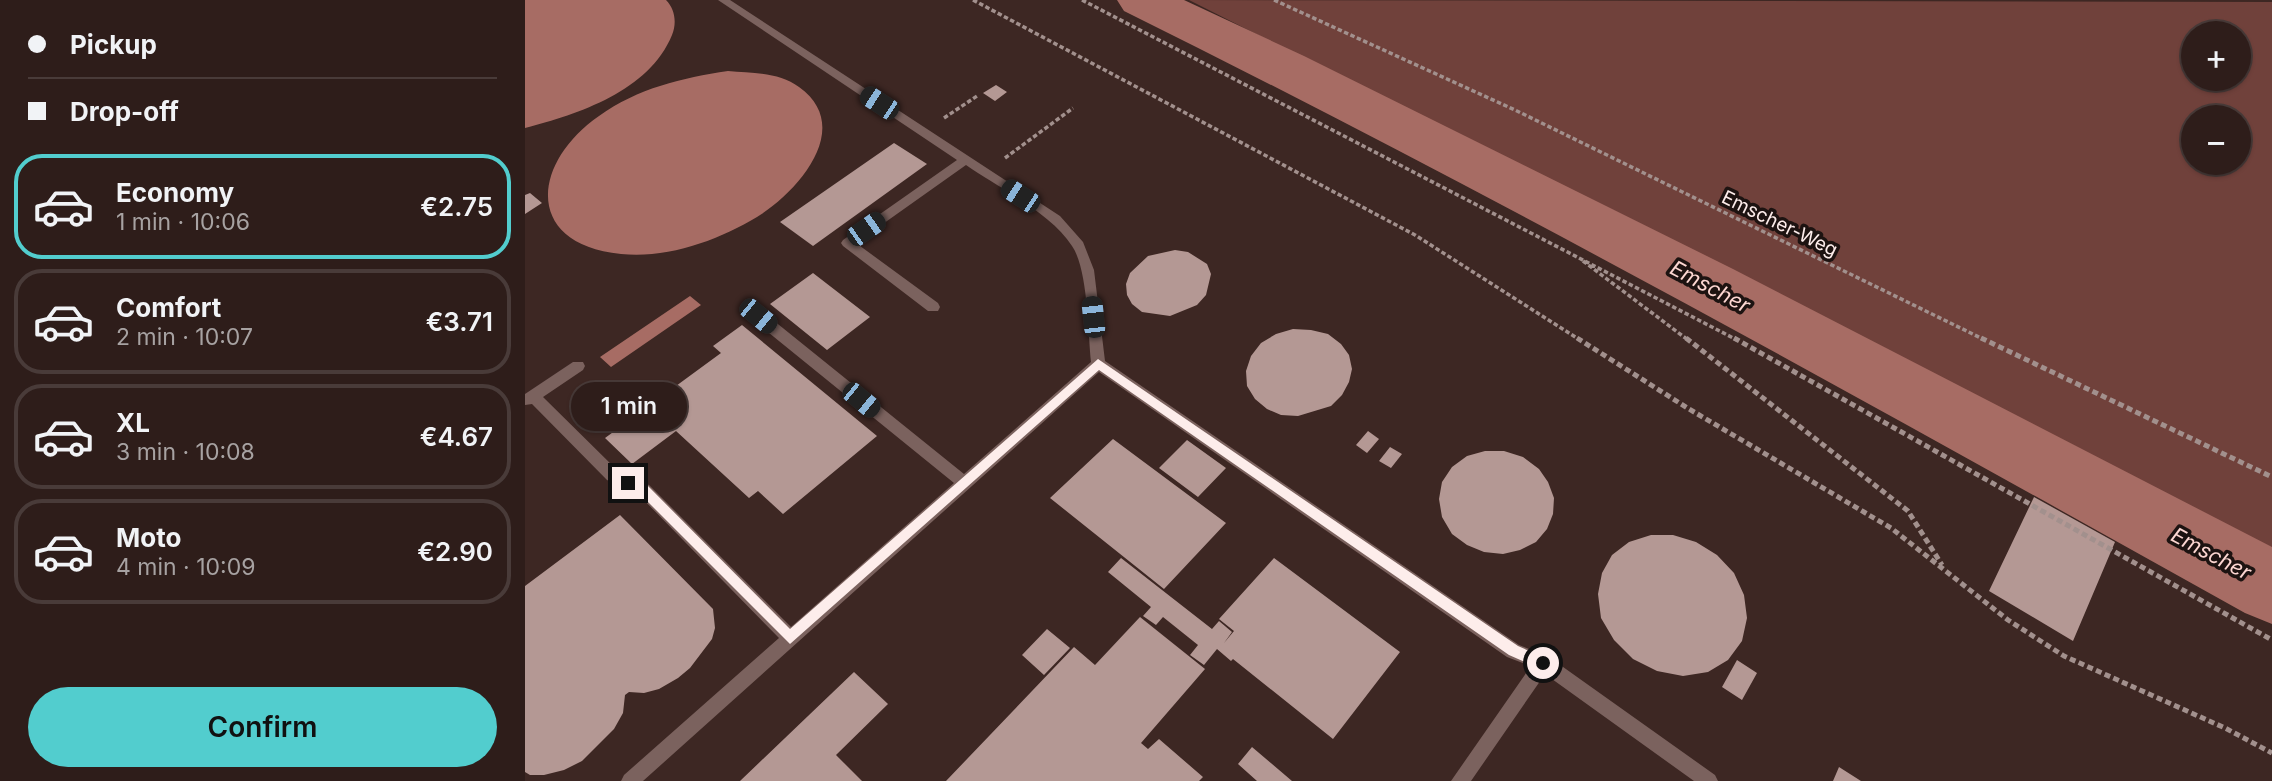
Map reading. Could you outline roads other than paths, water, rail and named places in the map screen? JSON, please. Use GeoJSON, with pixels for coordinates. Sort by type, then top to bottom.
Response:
{"type":"FeatureCollection","features":[{"type":"Feature","properties":{"kind":"lane"},"geometry":{"type":"LineString","coordinates":[[723,0],[1056,219],[1079,245],[1088,270],[1098,364],[1513,650],[1543,663],[1709,781]]}},
{"type":"Feature","properties":{"kind":"lane"},"geometry":{"type":"LineString","coordinates":[[933,307],[846,243],[965,160]]}},
{"type":"Feature","properties":{"kind":"lane"},"geometry":{"type":"LineString","coordinates":[[758,316],[964,483]]}},
{"type":"Feature","properties":{"kind":"lane"},"geometry":{"type":"LineString","coordinates":[[630,781],[1098,364]]}},
{"type":"Feature","properties":{"kind":"lane"},"geometry":{"type":"LineString","coordinates":[[578,366],[529,399],[612,475],[644,490],[790,638]]}},
{"type":"Feature","properties":{"kind":"lane"},"geometry":{"type":"LineString","coordinates":[[1460,781],[1543,663]]}},
{"type":"Feature","properties":{"kind":"waterway","name":"Emscher"},"geometry":{"type":"LineString","coordinates":[[1142,0],[1570,213],[2272,587]]}}]}
